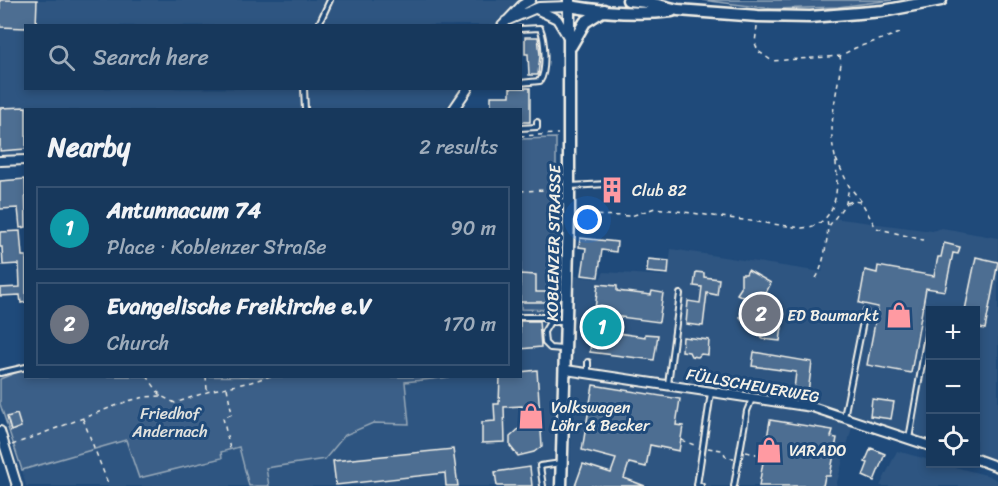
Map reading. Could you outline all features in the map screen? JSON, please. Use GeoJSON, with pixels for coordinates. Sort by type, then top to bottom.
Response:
{"type":"FeatureCollection","features":[{"type":"Feature","properties":{"kind":"street"},"geometry":{"type":"LineString","coordinates":[[504,23],[522,5],[531,0]]}},
{"type":"Feature","properties":{"kind":"street"},"geometry":{"type":"LineString","coordinates":[[628,0],[678,10],[810,17],[883,11],[941,0]]}},
{"type":"Feature","properties":{"kind":"street"},"geometry":{"type":"LineString","coordinates":[[504,23],[534,8],[569,3],[604,10],[653,13],[678,10]]}},
{"type":"Feature","properties":{"kind":"street","name":"KOBLENZER STRASSE"},"geometry":{"type":"LineString","coordinates":[[561,486],[569,210],[569,3]]}},
{"type":"Feature","properties":{"kind":"street"},"geometry":{"type":"LineString","coordinates":[[534,8],[557,19],[569,44],[585,22],[604,10]]}},
{"type":"Feature","properties":{"kind":"street"},"geometry":{"type":"LineString","coordinates":[[454,108],[467,90]]}},
{"type":"Feature","properties":{"kind":"street"},"geometry":{"type":"LineString","coordinates":[[0,161],[24,160]]}},
{"type":"Feature","properties":{"kind":"street","name":"FÜLLSCHEUERWEG"},"geometry":{"type":"LineString","coordinates":[[566,370],[812,407],[926,445]]}},
{"type":"Feature","properties":{"kind":"street"},"geometry":{"type":"LineString","coordinates":[[0,431],[17,486]]}},
{"type":"Feature","properties":{"kind":"street"},"geometry":{"type":"LineString","coordinates":[[980,461],[998,467]]}},
{"type":"Feature","properties":{"kind":"lane"},"geometry":{"type":"LineString","coordinates":[[319,24],[330,0]]}},
{"type":"Feature","properties":{"kind":"lane"},"geometry":{"type":"LineString","coordinates":[[522,29],[540,28],[544,36],[544,76],[540,81],[522,83]]}},
{"type":"Feature","properties":{"kind":"lane"},"geometry":{"type":"LineString","coordinates":[[304,90],[305,108]]}},
{"type":"Feature","properties":{"kind":"lane"},"geometry":{"type":"LineString","coordinates":[[522,128],[537,127],[537,122]]}},
{"type":"Feature","properties":{"kind":"lane"},"geometry":{"type":"LineString","coordinates":[[569,210],[556,198],[553,189],[560,178],[569,182],[607,184]]}},
{"type":"Feature","properties":{"kind":"lane"},"geometry":{"type":"LineString","coordinates":[[668,384],[680,294]]}},
{"type":"Feature","properties":{"kind":"lane"},"geometry":{"type":"LineString","coordinates":[[844,419],[865,312]]}},
{"type":"Feature","properties":{"kind":"lane"},"geometry":{"type":"LineString","coordinates":[[522,316],[543,317],[550,322],[566,322]]}},
{"type":"Feature","properties":{"kind":"lane"},"geometry":{"type":"LineString","coordinates":[[550,322],[544,332],[545,343],[550,348],[566,349]]}},
{"type":"Feature","properties":{"kind":"lane"},"geometry":{"type":"LineString","coordinates":[[909,440],[926,341]]}},
{"type":"Feature","properties":{"kind":"lane"},"geometry":{"type":"LineString","coordinates":[[588,362],[588,373]]}},
{"type":"Feature","properties":{"kind":"lane"},"geometry":{"type":"LineString","coordinates":[[0,373],[24,367]]}},
{"type":"Feature","properties":{"kind":"lane"},"geometry":{"type":"LineString","coordinates":[[701,486],[697,485],[711,392]]}},
{"type":"Feature","properties":{"kind":"lane"},"geometry":{"type":"LineString","coordinates":[[734,486],[747,411],[752,398]]}},
{"type":"Feature","properties":{"kind":"lane"},"geometry":{"type":"LineString","coordinates":[[543,486],[540,466],[562,463]]}},
{"type":"Feature","properties":{"kind":"path"},"geometry":{"type":"LineString","coordinates":[[758,16],[755,42],[758,51],[772,60],[840,56],[855,48],[900,33]]}},
{"type":"Feature","properties":{"kind":"path"},"geometry":{"type":"LineString","coordinates":[[569,210],[631,216],[655,208],[802,228],[823,223],[832,209],[837,181],[831,131],[841,63],[840,56]]}},
{"type":"Feature","properties":{"kind":"path"},"geometry":{"type":"LineString","coordinates":[[522,136],[559,134]]}},
{"type":"Feature","properties":{"kind":"path"},"geometry":{"type":"LineString","coordinates":[[836,158],[849,186],[862,202],[876,228],[923,240]]}},
{"type":"Feature","properties":{"kind":"path"},"geometry":{"type":"LineString","coordinates":[[816,278],[821,270],[829,226],[846,203],[849,186]]}},
{"type":"Feature","properties":{"kind":"path"},"geometry":{"type":"LineString","coordinates":[[522,191],[553,189]]}},
{"type":"Feature","properties":{"kind":"path"},"geometry":{"type":"LineString","coordinates":[[846,203],[862,202]]}},
{"type":"Feature","properties":{"kind":"path"},"geometry":{"type":"LineString","coordinates":[[826,218],[829,226]]}},
{"type":"Feature","properties":{"kind":"path"},"geometry":{"type":"LineString","coordinates":[[148,378],[162,396],[175,403],[207,391],[264,378]]}},
{"type":"Feature","properties":{"kind":"path"},"geometry":{"type":"LineString","coordinates":[[206,378],[207,391]]}},
{"type":"Feature","properties":{"kind":"path"},"geometry":{"type":"LineString","coordinates":[[227,386],[232,414],[223,418],[230,449]]}},
{"type":"Feature","properties":{"kind":"path"},"geometry":{"type":"LineString","coordinates":[[5,447],[128,401],[162,396]]}},
{"type":"Feature","properties":{"kind":"path"},"geometry":{"type":"LineString","coordinates":[[82,418],[109,486]]}},
{"type":"Feature","properties":{"kind":"path"},"geometry":{"type":"LineString","coordinates":[[722,450],[727,458],[739,454],[765,456]]}},
{"type":"Feature","properties":{"kind":"shaded area"},"geometry":{"type":"Polygon","coordinates":[[[0,0],[525,0],[496,24],[24,24],[24,90],[459,90],[445,108],[24,108],[24,155],[0,156],[0,0]]]}},
{"type":"Feature","properties":{"kind":"shaded area"},"geometry":{"type":"Polygon","coordinates":[[[833,218],[932,231],[942,228],[998,238],[998,462],[980,454],[980,306],[926,306],[926,438],[820,407],[854,420],[836,486],[570,486],[575,276],[600,279],[604,272],[668,276],[671,249],[822,272],[829,224],[833,218]]]}},
{"type":"Feature","properties":{"kind":"shaded area"},"geometry":{"type":"Polygon","coordinates":[[[522,309],[559,310],[552,486],[269,486],[266,468],[325,459],[345,435],[373,423],[408,424],[405,382],[435,378],[522,378],[522,309]]]}},
{"type":"Feature","properties":{"kind":"shaded area"},"geometry":{"type":"Polygon","coordinates":[[[127,440],[140,477],[222,457],[221,452],[239,447],[249,486],[26,486],[22,470],[127,440]]]}},
{"type":"Feature","properties":{"kind":"shaded area"},"geometry":{"type":"Polygon","coordinates":[[[897,451],[926,459],[926,468],[959,468],[990,476],[998,481],[998,486],[880,486],[897,451]]]}},
{"type":"Feature","properties":{"kind":"green space"},"geometry":{"type":"Polygon","coordinates":[[[702,0],[892,0],[838,7],[773,9],[702,0]]]}},
{"type":"Feature","properties":{"kind":"green space"},"geometry":{"type":"Polygon","coordinates":[[[556,138],[556,176],[548,184],[549,197],[563,210],[559,310],[522,309],[522,139],[556,138]]]}},
{"type":"Feature","properties":{"kind":"green space","name":"Friedhof Andernach"},"geometry":{"type":"Polygon","coordinates":[[[24,369],[24,378],[441,378],[405,382],[409,424],[373,423],[345,435],[325,459],[266,468],[269,486],[249,486],[239,447],[221,452],[222,458],[139,478],[126,440],[22,470],[0,404],[0,379],[24,369]]]}},
{"type":"Feature","properties":{"kind":"building"},"geometry":{"type":"Polygon","coordinates":[[[0,0],[37,0],[36,24],[24,24],[24,28],[0,27],[0,0]]]}},
{"type":"Feature","properties":{"kind":"building"},"geometry":{"type":"Polygon","coordinates":[[[525,37],[538,37],[540,55],[538,75],[529,75],[525,37]]]}},
{"type":"Feature","properties":{"kind":"building"},"geometry":{"type":"Polygon","coordinates":[[[530,88],[530,122],[522,122],[522,108],[491,108],[491,96],[510,96],[510,90],[530,88]]]}},
{"type":"Feature","properties":{"kind":"building"},"geometry":{"type":"Polygon","coordinates":[[[26,107],[24,108],[24,149],[0,151],[0,108],[26,107]]]}},
{"type":"Feature","properties":{"kind":"building"},"geometry":{"type":"Polygon","coordinates":[[[24,179],[24,227],[20,228],[18,208],[0,209],[0,181],[24,179]]]}},
{"type":"Feature","properties":{"kind":"building","name":"Club 82"},"geometry":{"type":"Polygon","coordinates":[[[607,180],[618,180],[617,196],[606,195],[606,188],[611,184],[607,180]]]}},
{"type":"Feature","properties":{"kind":"building"},"geometry":{"type":"Polygon","coordinates":[[[20,231],[22,256],[24,256],[24,302],[21,303],[20,295],[0,296],[0,288],[20,287],[19,264],[3,265],[0,232],[20,231]]]}},
{"type":"Feature","properties":{"kind":"building"},"geometry":{"type":"Polygon","coordinates":[[[580,238],[617,242],[616,252],[602,250],[598,277],[582,275],[586,248],[579,247],[580,238]]]}},
{"type":"Feature","properties":{"kind":"building","name":"ED Baumarkt"},"geometry":{"type":"Polygon","coordinates":[[[944,243],[960,247],[958,254],[953,253],[945,291],[926,288],[911,373],[867,365],[878,307],[859,303],[865,270],[877,273],[878,266],[934,276],[944,243]]]}},
{"type":"Feature","properties":{"kind":"building"},"geometry":{"type":"Polygon","coordinates":[[[976,257],[998,262],[985,329],[980,328],[980,306],[966,306],[976,257]]]}},
{"type":"Feature","properties":{"kind":"building"},"geometry":{"type":"Polygon","coordinates":[[[648,259],[669,261],[668,274],[647,272],[648,259]]]}},
{"type":"Feature","properties":{"kind":"building"},"geometry":{"type":"Polygon","coordinates":[[[748,270],[771,283],[760,304],[769,300],[777,326],[782,327],[780,341],[762,339],[761,334],[752,331],[740,317],[749,300],[737,294],[741,288],[741,274],[746,274],[748,270]]]}},
{"type":"Feature","properties":{"kind":"building"},"geometry":{"type":"Polygon","coordinates":[[[696,272],[704,273],[704,277],[719,279],[717,295],[707,293],[703,326],[686,324],[688,301],[700,303],[702,287],[694,286],[696,272]]]}},
{"type":"Feature","properties":{"kind":"building"},"geometry":{"type":"Polygon","coordinates":[[[522,274],[536,275],[536,292],[549,292],[549,302],[522,302],[522,274]]]}},
{"type":"Feature","properties":{"kind":"building"},"geometry":{"type":"Polygon","coordinates":[[[598,284],[617,286],[617,291],[651,295],[652,291],[663,293],[659,322],[613,316],[611,332],[645,337],[645,334],[658,335],[654,360],[590,352],[598,284]]]}},
{"type":"Feature","properties":{"kind":"building"},"geometry":{"type":"Polygon","coordinates":[[[522,321],[539,321],[541,347],[522,349],[522,321]]]}},
{"type":"Feature","properties":{"kind":"building"},"geometry":{"type":"Polygon","coordinates":[[[683,337],[709,340],[708,355],[691,356],[689,352],[682,351],[683,337]]]}},
{"type":"Feature","properties":{"kind":"building"},"geometry":{"type":"Polygon","coordinates":[[[754,352],[812,362],[807,400],[760,392],[761,383],[794,389],[796,372],[752,366],[754,352]]]}},
{"type":"Feature","properties":{"kind":"building","name":"Volkswagen Löhr & Becker"},"geometry":{"type":"Polygon","coordinates":[[[537,370],[542,446],[534,452],[518,456],[510,446],[510,437],[523,425],[522,406],[504,407],[505,442],[482,443],[482,422],[495,421],[494,404],[499,404],[500,378],[522,378],[522,372],[537,370]]]}},
{"type":"Feature","properties":{"kind":"building"},"geometry":{"type":"Polygon","coordinates":[[[593,385],[680,399],[676,425],[683,426],[679,451],[650,445],[646,467],[629,463],[624,478],[645,486],[575,486],[583,464],[611,473],[616,459],[582,450],[593,385]]]}},
{"type":"Feature","properties":{"kind":"building"},"geometry":{"type":"Polygon","coordinates":[[[872,399],[894,402],[891,419],[870,416],[872,399]]]}},
{"type":"Feature","properties":{"kind":"building"},"geometry":{"type":"Polygon","coordinates":[[[17,414],[21,427],[11,431],[7,417],[17,414]]]}},
{"type":"Feature","properties":{"kind":"building"},"geometry":{"type":"Polygon","coordinates":[[[770,420],[833,430],[831,437],[837,438],[830,476],[825,476],[823,486],[759,486],[770,420]]]}},
{"type":"Feature","properties":{"kind":"building"},"geometry":{"type":"Polygon","coordinates":[[[871,448],[885,454],[874,481],[863,476],[868,463],[865,462],[871,448]]]}},
{"type":"Feature","properties":{"kind":"building"},"geometry":{"type":"Polygon","coordinates":[[[453,449],[458,486],[446,486],[445,473],[336,485],[333,461],[453,449]]]}},
{"type":"Feature","properties":{"kind":"building"},"geometry":{"type":"Polygon","coordinates":[[[530,467],[532,486],[497,486],[495,472],[530,467]]]}},
{"type":"Feature","properties":{"kind":"place","name":"Club 82"},"geometry":{"type":"Point","coordinates":[612,190]}},
{"type":"Feature","properties":{"kind":"place","name":"Evangelische Freikirche e.V"},"geometry":{"type":"Point","coordinates":[761,314]}},
{"type":"Feature","properties":{"kind":"place","name":"ED Baumarkt"},"geometry":{"type":"Point","coordinates":[899,315]}},
{"type":"Feature","properties":{"kind":"place","name":"Antunnacum 74"},"geometry":{"type":"Point","coordinates":[602,327]}},
{"type":"Feature","properties":{"kind":"place","name":"Volkswagen Löhr & Becker"},"geometry":{"type":"Point","coordinates":[531,416]}},
{"type":"Feature","properties":{"kind":"place","name":"VARADO"},"geometry":{"type":"Point","coordinates":[769,450]}}]}
